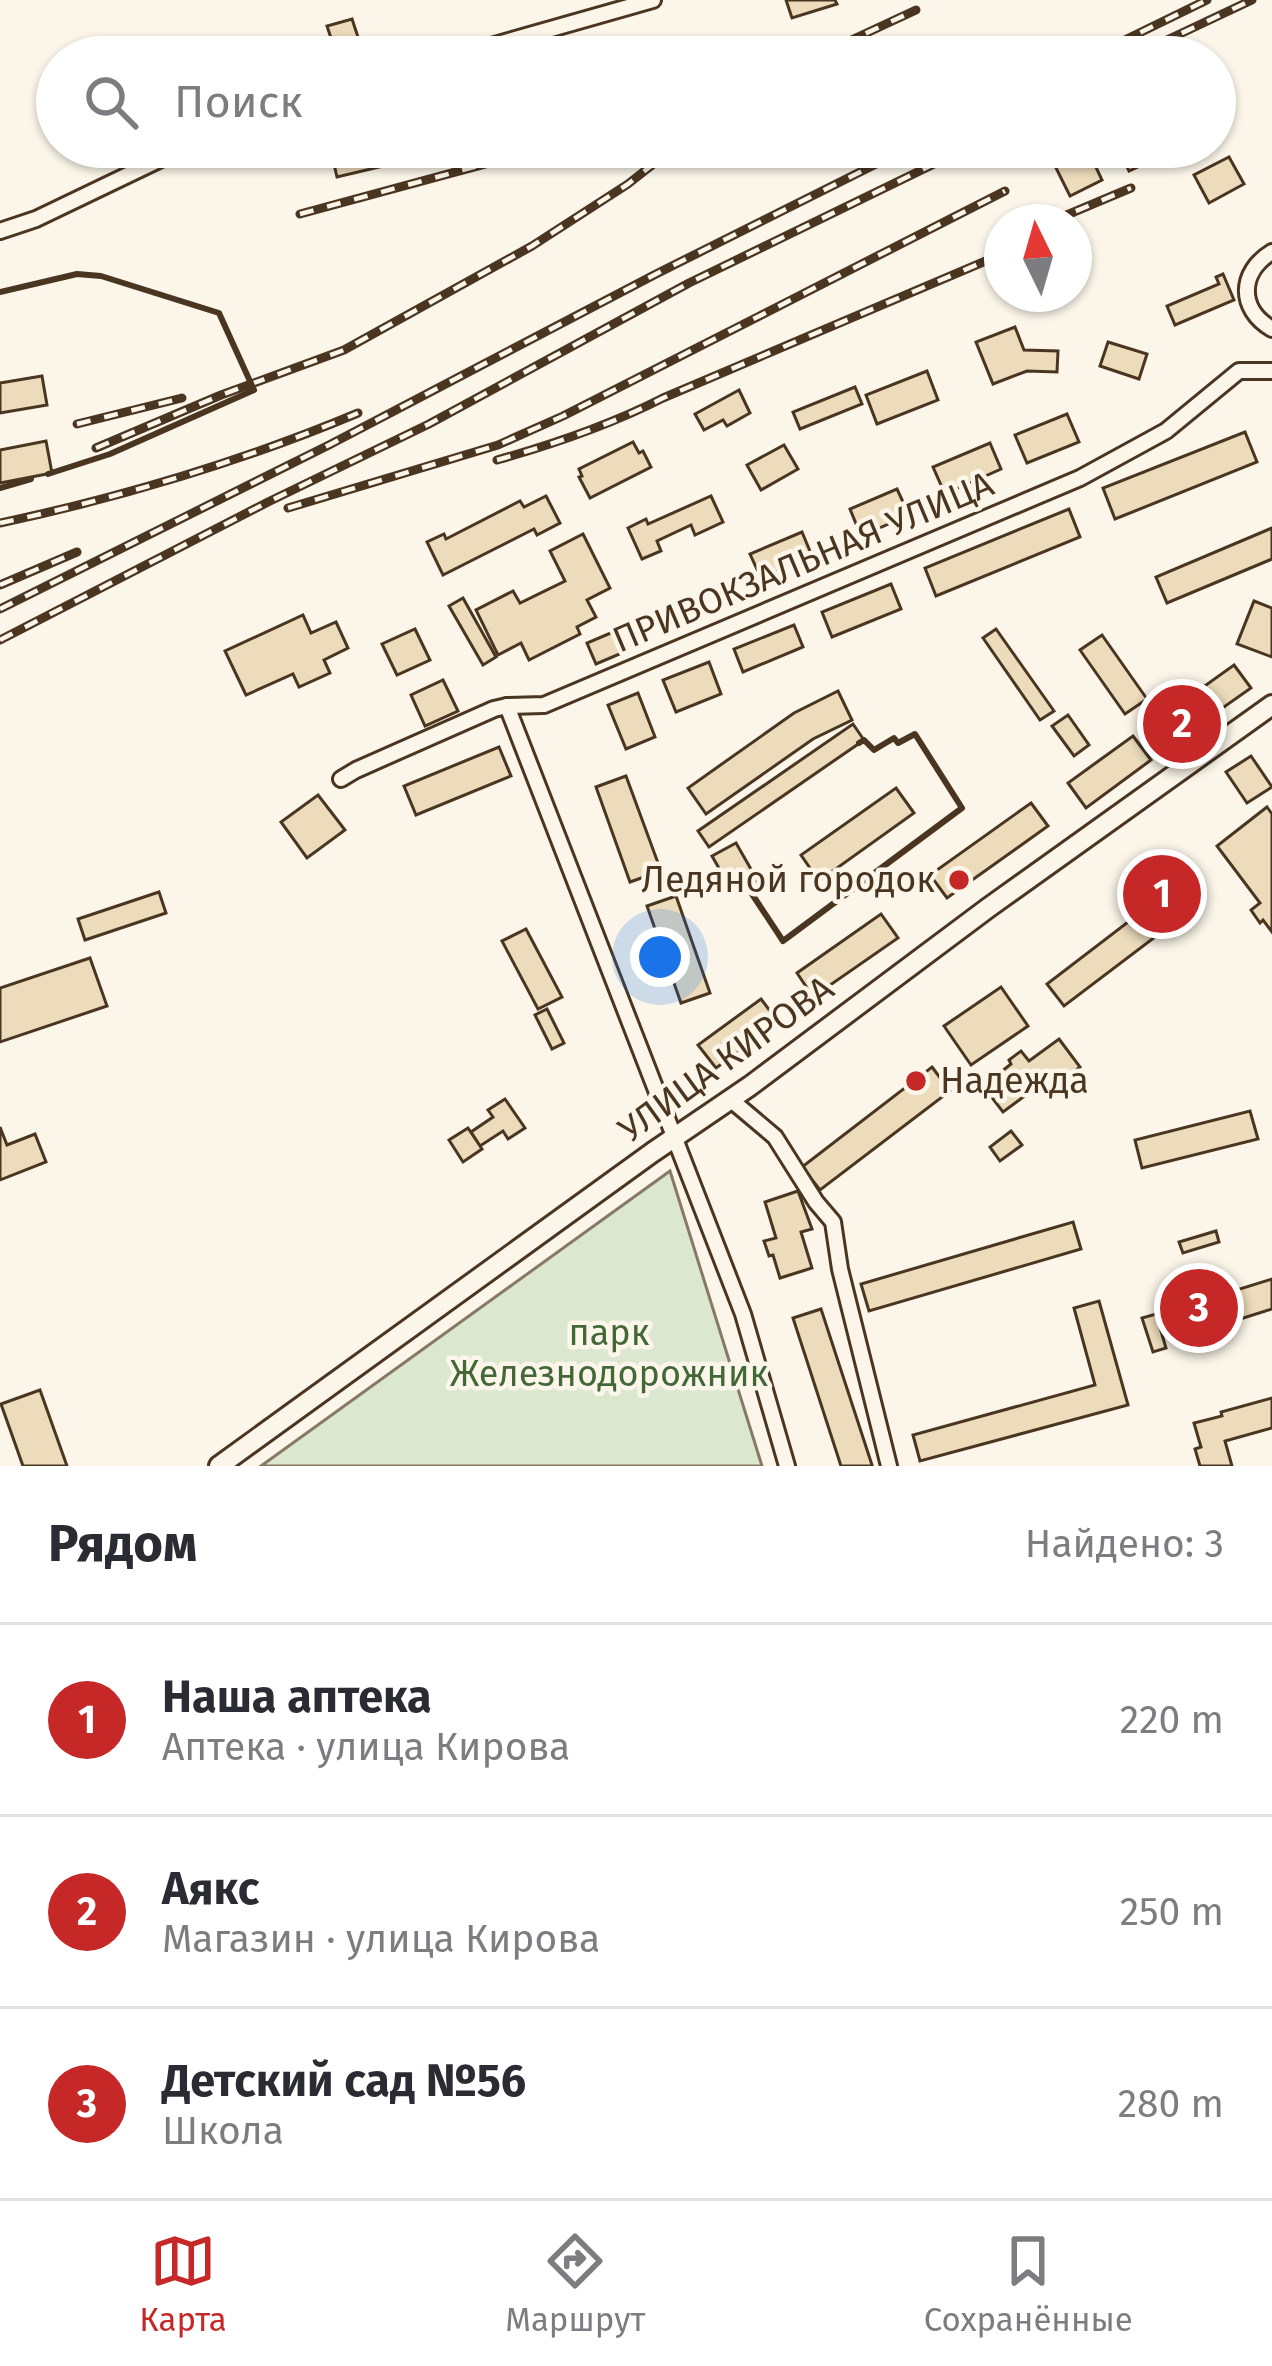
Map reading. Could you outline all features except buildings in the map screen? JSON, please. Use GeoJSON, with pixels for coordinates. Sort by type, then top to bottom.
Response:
{"type":"FeatureCollection","features":[{"type":"Feature","properties":{"kind":"main road","name":"УЛИЦА КИРОВА"},"geometry":{"type":"LineString","coordinates":[[219,1466],[1272,705]]}},
{"type":"Feature","properties":{"kind":"street"},"geometry":{"type":"LineString","coordinates":[[526,36],[653,0]]}},
{"type":"Feature","properties":{"kind":"street"},"geometry":{"type":"LineString","coordinates":[[0,231],[36,219],[142,168]]}},
{"type":"Feature","properties":{"kind":"street"},"geometry":{"type":"LineString","coordinates":[[1269,329],[1252,312],[1247,296],[1256,264],[1272,252]]}},
{"type":"Feature","properties":{"kind":"street","name":"ПРИВОКЗАЛЬНАЯ УЛИЦА"},"geometry":{"type":"LineString","coordinates":[[341,779],[507,706],[544,705],[1079,478],[1166,430],[1239,371],[1272,371]]}},
{"type":"Feature","properties":{"kind":"street"},"geometry":{"type":"LineString","coordinates":[[507,706],[743,1314],[787,1466]]}},
{"type":"Feature","properties":{"kind":"street"},"geometry":{"type":"LineString","coordinates":[[730,1099],[775,1138],[833,1222],[840,1269],[889,1466]]}},
{"type":"Feature","properties":{"kind":"green space","name":"парк Железнодорожник"},"geometry":{"type":"Polygon","coordinates":[[[670,1171],[762,1466],[261,1466],[670,1171]]]}},
{"type":"Feature","properties":{"kind":"railway"},"geometry":{"type":"LineString","coordinates":[[1133,36],[1207,0]]}},
{"type":"Feature","properties":{"kind":"railway"},"geometry":{"type":"LineString","coordinates":[[1176,36],[1252,0]]}},
{"type":"Feature","properties":{"kind":"railway"},"geometry":{"type":"LineString","coordinates":[[860,36],[916,10]]}},
{"type":"Feature","properties":{"kind":"railway"},"geometry":{"type":"LineString","coordinates":[[300,214],[470,168]]}},
{"type":"Feature","properties":{"kind":"railway"},"geometry":{"type":"LineString","coordinates":[[96,448],[344,350],[532,246],[648,168]]}},
{"type":"Feature","properties":{"kind":"railway"},"geometry":{"type":"LineString","coordinates":[[0,609],[868,168]]}},
{"type":"Feature","properties":{"kind":"railway"},"geometry":{"type":"LineString","coordinates":[[0,640],[429,424],[689,283],[926,168]]}},
{"type":"Feature","properties":{"kind":"railway"},"geometry":{"type":"LineString","coordinates":[[1092,204],[1131,188]]}},
{"type":"Feature","properties":{"kind":"railway"},"geometry":{"type":"LineString","coordinates":[[288,508],[498,445],[1005,191]]}},
{"type":"Feature","properties":{"kind":"railway"},"geometry":{"type":"LineString","coordinates":[[497,460],[602,425],[984,262]]}},
{"type":"Feature","properties":{"kind":"railway"},"geometry":{"type":"LineString","coordinates":[[77,424],[182,398]]}},
{"type":"Feature","properties":{"kind":"railway"},"geometry":{"type":"LineString","coordinates":[[0,523],[182,476],[358,413]]}},
{"type":"Feature","properties":{"kind":"railway"},"geometry":{"type":"LineString","coordinates":[[0,585],[77,552]]}},
{"type":"Feature","properties":{"kind":"wall"},"geometry":{"type":"LineString","coordinates":[[0,292],[77,274],[101,276],[219,313],[254,390],[110,454],[48,474]]}},
{"type":"Feature","properties":{"kind":"wall"},"geometry":{"type":"LineString","coordinates":[[0,488],[31,479]]}},
{"type":"Feature","properties":{"kind":"wall"},"geometry":{"type":"LineString","coordinates":[[752,871],[763,888],[752,894],[783,941],[962,808],[915,734],[898,743],[894,738],[874,750],[864,740],[859,743]]}},
{"type":"Feature","properties":{"kind":"place","name":"Аякс"},"geometry":{"type":"Point","coordinates":[1182,724]}},
{"type":"Feature","properties":{"kind":"place","name":"Ледяной городок"},"geometry":{"type":"Point","coordinates":[959,880]}},
{"type":"Feature","properties":{"kind":"place","name":"Наша аптека"},"geometry":{"type":"Point","coordinates":[1162,894]}},
{"type":"Feature","properties":{"kind":"place","name":"Надежда"},"geometry":{"type":"Point","coordinates":[916,1081]}},
{"type":"Feature","properties":{"kind":"place","name":"Детский сад №56"},"geometry":{"type":"Point","coordinates":[1199,1308]}}]}
